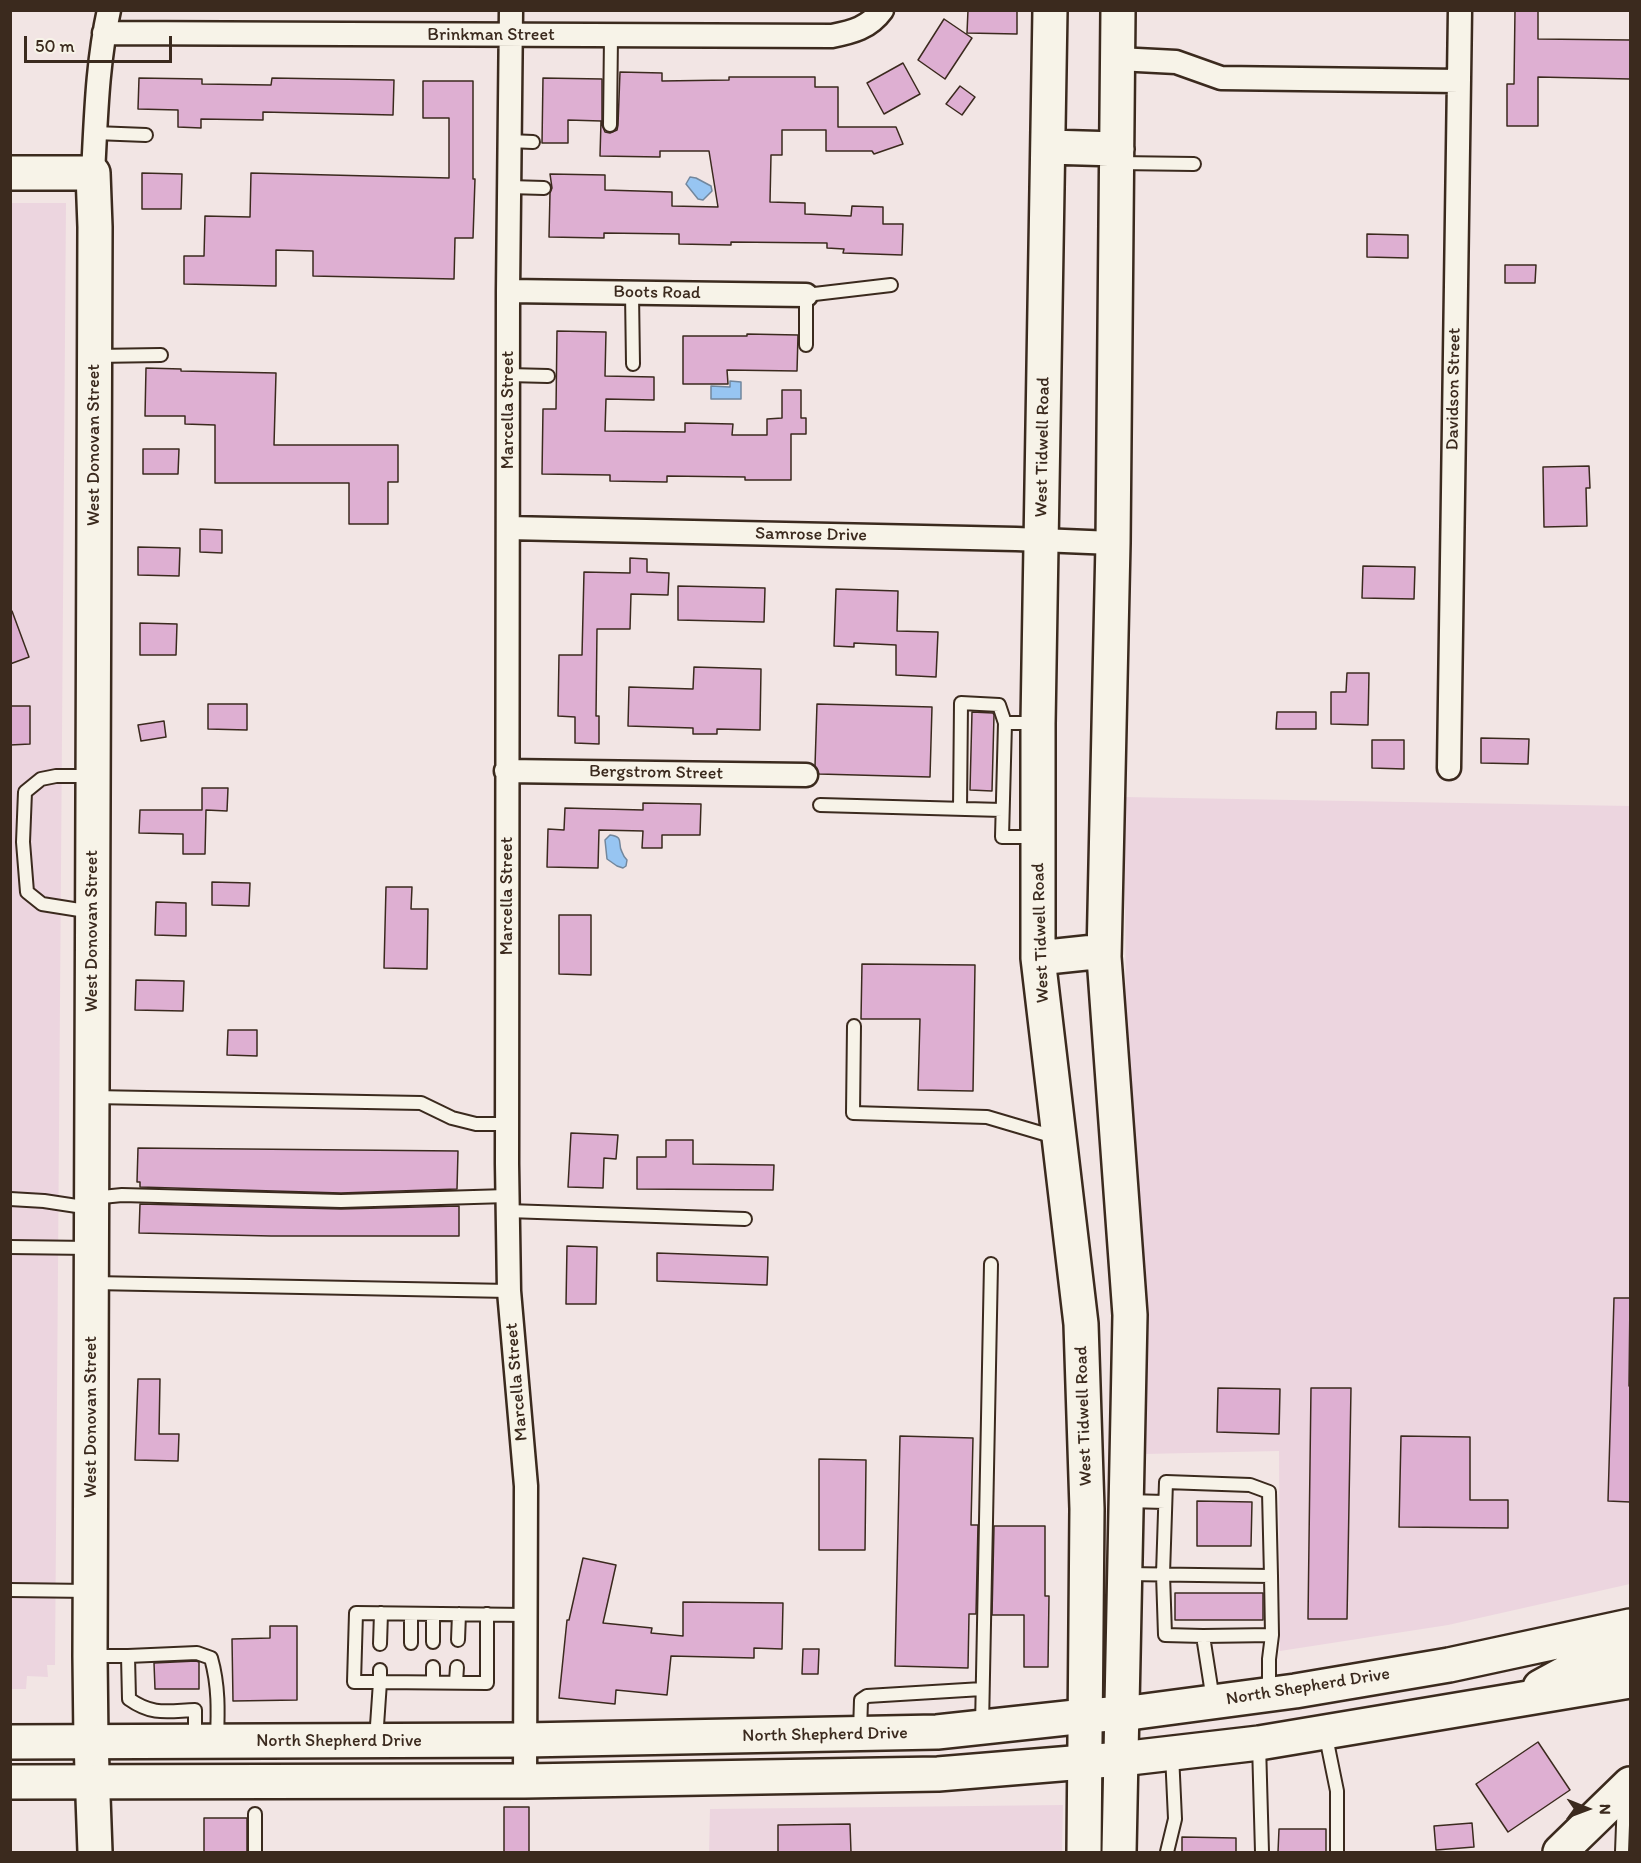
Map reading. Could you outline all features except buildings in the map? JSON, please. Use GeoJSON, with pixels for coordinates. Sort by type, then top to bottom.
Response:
{"type":"FeatureCollection","features":[{"type":"Feature","properties":{"kind":"main road","name":"West Tidwell Road"},"geometry":{"type":"LineString","coordinates":[[1050,10],[1038,723],[1038,958],[1081,1324],[1087,1509],[1084,1852]]}},
{"type":"Feature","properties":{"kind":"main road"},"geometry":{"type":"LineString","coordinates":[[1118,10],[1113,543],[1104,951],[1130,1315],[1119,1852]]}},
{"type":"Feature","properties":{"kind":"main road"},"geometry":{"type":"LineString","coordinates":[[1048,147],[1117,156]]}},
{"type":"Feature","properties":{"kind":"main road"},"geometry":{"type":"LineString","coordinates":[[10,173],[93,173]]}},
{"type":"Feature","properties":{"kind":"main road","name":"West Donovan Street"},"geometry":{"type":"LineString","coordinates":[[93,173],[95,227],[90,1656],[95,1852]]}},
{"type":"Feature","properties":{"kind":"main road"},"geometry":{"type":"LineString","coordinates":[[1038,958],[1104,951]]}},
{"type":"Feature","properties":{"kind":"main road"},"geometry":{"type":"LineString","coordinates":[[1081,1324],[1130,1315]]}},
{"type":"Feature","properties":{"kind":"main road","name":"North Shepherd Drive"},"geometry":{"type":"LineString","coordinates":[[10,1742],[91,1742],[154,1727],[206,1742],[525,1740],[937,1732],[1122,1714],[1269,1694],[1449,1665],[1630,1626]]}},
{"type":"Feature","properties":{"kind":"main road"},"geometry":{"type":"LineString","coordinates":[[1520,1698],[1582,1664],[1630,1654]]}},
{"type":"Feature","properties":{"kind":"main road"},"geometry":{"type":"LineString","coordinates":[[10,1782],[525,1781],[938,1774],[1121,1759],[1259,1743],[1630,1681]]}},
{"type":"Feature","properties":{"kind":"main road"},"geometry":{"type":"LineString","coordinates":[[1560,1852],[1627,1788]]}},
{"type":"Feature","properties":{"kind":"street","name":"West Donovan Street"},"geometry":{"type":"LineString","coordinates":[[93,173],[97,91],[109,10]]}},
{"type":"Feature","properties":{"kind":"street","name":"Marcella Street"},"geometry":{"type":"LineString","coordinates":[[511,10],[506,771],[507,1124],[509,1291],[526,1486],[525,1781]]}},
{"type":"Feature","properties":{"kind":"street","name":"Davidson Street"},"geometry":{"type":"LineString","coordinates":[[1449,768],[1460,10]]}},
{"type":"Feature","properties":{"kind":"street","name":"Brinkman Street"},"geometry":{"type":"LineString","coordinates":[[104,33],[832,36],[857,30],[878,15]]}},
{"type":"Feature","properties":{"kind":"street"},"geometry":{"type":"LineString","coordinates":[[1118,60],[1176,62],[1221,78],[1458,81]]}},
{"type":"Feature","properties":{"kind":"street","name":"Boots Road"},"geometry":{"type":"LineString","coordinates":[[508,291],[806,295]]}},
{"type":"Feature","properties":{"kind":"street","name":"Samrose Drive"},"geometry":{"type":"LineString","coordinates":[[508,528],[1113,543]]}},
{"type":"Feature","properties":{"kind":"street","name":"Bergstrom Street"},"geometry":{"type":"LineString","coordinates":[[506,771],[806,775]]}},
{"type":"Feature","properties":{"kind":"lane"},"geometry":{"type":"LineString","coordinates":[[610,125],[611,36]]}},
{"type":"Feature","properties":{"kind":"lane"},"geometry":{"type":"LineString","coordinates":[[95,133],[146,135]]}},
{"type":"Feature","properties":{"kind":"lane"},"geometry":{"type":"LineString","coordinates":[[509,141],[534,142]]}},
{"type":"Feature","properties":{"kind":"lane"},"geometry":{"type":"LineString","coordinates":[[1117,156],[1194,164]]}},
{"type":"Feature","properties":{"kind":"lane"},"geometry":{"type":"LineString","coordinates":[[509,187],[544,188]]}},
{"type":"Feature","properties":{"kind":"lane"},"geometry":{"type":"LineString","coordinates":[[806,345],[806,295],[891,285]]}},
{"type":"Feature","properties":{"kind":"lane"},"geometry":{"type":"LineString","coordinates":[[632,293],[633,364]]}},
{"type":"Feature","properties":{"kind":"lane"},"geometry":{"type":"LineString","coordinates":[[94,356],[161,355]]}},
{"type":"Feature","properties":{"kind":"lane"},"geometry":{"type":"LineString","coordinates":[[508,375],[548,376]]}},
{"type":"Feature","properties":{"kind":"lane"},"geometry":{"type":"LineString","coordinates":[[960,809],[961,703],[999,705],[1005,723],[1002,837],[1038,837]]}},
{"type":"Feature","properties":{"kind":"lane"},"geometry":{"type":"LineString","coordinates":[[1005,723],[1038,723]]}},
{"type":"Feature","properties":{"kind":"lane"},"geometry":{"type":"LineString","coordinates":[[92,912],[42,904],[27,892],[23,842],[25,792],[41,779],[56,776],[93,776]]}},
{"type":"Feature","properties":{"kind":"lane"},"geometry":{"type":"LineString","coordinates":[[820,805],[1002,810]]}},
{"type":"Feature","properties":{"kind":"lane"},"geometry":{"type":"LineString","coordinates":[[854,1026],[853,1113],[987,1117],[1059,1138]]}},
{"type":"Feature","properties":{"kind":"lane"},"geometry":{"type":"LineString","coordinates":[[92,1097],[421,1103],[452,1118],[476,1124],[507,1124]]}},
{"type":"Feature","properties":{"kind":"lane"},"geometry":{"type":"LineString","coordinates":[[10,1199],[92,1203],[122,1195],[508,1204],[745,1219]]}},
{"type":"Feature","properties":{"kind":"lane"},"geometry":{"type":"LineString","coordinates":[[10,1247],[91,1248]]}},
{"type":"Feature","properties":{"kind":"lane"},"geometry":{"type":"LineString","coordinates":[[981,1727],[991,1264]]}},
{"type":"Feature","properties":{"kind":"lane"},"geometry":{"type":"LineString","coordinates":[[91,1283],[509,1291]]}},
{"type":"Feature","properties":{"kind":"lane"},"geometry":{"type":"LineString","coordinates":[[1269,1694],[1272,1635],[1269,1492],[1250,1485],[1166,1482],[1163,1574],[1165,1635],[1272,1635]]}},
{"type":"Feature","properties":{"kind":"lane"},"geometry":{"type":"LineString","coordinates":[[1126,1501],[1165,1502]]}},
{"type":"Feature","properties":{"kind":"lane"},"geometry":{"type":"LineString","coordinates":[[1124,1574],[1271,1576]]}},
{"type":"Feature","properties":{"kind":"lane"},"geometry":{"type":"LineString","coordinates":[[10,1590],[90,1591]]}},
{"type":"Feature","properties":{"kind":"lane"},"geometry":{"type":"LineString","coordinates":[[487,1614],[487,1683],[411,1683],[380,1676],[354,1682],[356,1613],[487,1614],[526,1615]]}},
{"type":"Feature","properties":{"kind":"lane"},"geometry":{"type":"LineString","coordinates":[[380,1644],[381,1613]]}},
{"type":"Feature","properties":{"kind":"lane"},"geometry":{"type":"LineString","coordinates":[[411,1614],[411,1643]]}},
{"type":"Feature","properties":{"kind":"lane"},"geometry":{"type":"LineString","coordinates":[[433,1614],[433,1642]]}},
{"type":"Feature","properties":{"kind":"lane"},"geometry":{"type":"LineString","coordinates":[[458,1641],[459,1614]]}},
{"type":"Feature","properties":{"kind":"lane"},"geometry":{"type":"LineString","coordinates":[[1203,1636],[1213,1702]]}},
{"type":"Feature","properties":{"kind":"lane"},"geometry":{"type":"LineString","coordinates":[[90,1656],[198,1653],[211,1658],[216,1674],[218,1698],[206,1742]]}},
{"type":"Feature","properties":{"kind":"lane"},"geometry":{"type":"LineString","coordinates":[[128,1656],[129,1699],[140,1706],[154,1727]]}},
{"type":"Feature","properties":{"kind":"lane"},"geometry":{"type":"LineString","coordinates":[[433,1667],[433,1682]]}},
{"type":"Feature","properties":{"kind":"lane"},"geometry":{"type":"LineString","coordinates":[[456,1682],[457,1667]]}},
{"type":"Feature","properties":{"kind":"lane"},"geometry":{"type":"LineString","coordinates":[[411,1668],[411,1683]]}},
{"type":"Feature","properties":{"kind":"lane"},"geometry":{"type":"LineString","coordinates":[[376,1741],[380,1676]]}},
{"type":"Feature","properties":{"kind":"lane"},"geometry":{"type":"LineString","coordinates":[[860,1734],[861,1700],[867,1696],[982,1689]]}},
{"type":"Feature","properties":{"kind":"lane"},"geometry":{"type":"LineString","coordinates":[[1325,1732],[1337,1791],[1336,1852]]}},
{"type":"Feature","properties":{"kind":"lane"},"geometry":{"type":"LineString","coordinates":[[1259,1743],[1262,1852]]}},
{"type":"Feature","properties":{"kind":"lane"},"geometry":{"type":"LineString","coordinates":[[1167,1852],[1175,1819],[1172,1753]]}},
{"type":"Feature","properties":{"kind":"lane"},"geometry":{"type":"LineString","coordinates":[[1622,1852],[1627,1788]]}},
{"type":"Feature","properties":{"kind":"lane"},"geometry":{"type":"LineString","coordinates":[[255,1814],[255,1852]]}},
{"type":"Feature","properties":{"kind":"shaded area"},"geometry":{"type":"Polygon","coordinates":[[[10,203],[66,203],[55,1665],[47,1665],[48,1677],[27,1676],[26,1689],[11,1689],[10,203]]]}},
{"type":"Feature","properties":{"kind":"shaded area"},"geometry":{"type":"Polygon","coordinates":[[[1124,797],[1630,806],[1630,1584],[1448,1625],[1280,1651],[1279,1451],[1144,1454],[1149,1314],[1126,1015],[1124,797]]]}},
{"type":"Feature","properties":{"kind":"shaded area"},"geometry":{"type":"Polygon","coordinates":[[[1063,1805],[1062,1852],[709,1852],[710,1809],[1063,1805]]]}},
{"type":"Feature","properties":{"kind":"water"},"geometry":{"type":"Polygon","coordinates":[[[690,177],[711,186],[712,191],[703,200],[698,199],[686,184],[690,177]]]}},
{"type":"Feature","properties":{"kind":"water"},"geometry":{"type":"Polygon","coordinates":[[[730,381],[741,382],[741,399],[711,399],[711,386],[730,387],[730,381]]]}},
{"type":"Feature","properties":{"kind":"water"},"geometry":{"type":"Polygon","coordinates":[[[610,835],[619,839],[623,855],[627,860],[623,868],[607,859],[605,840],[610,835]]]}}]}
